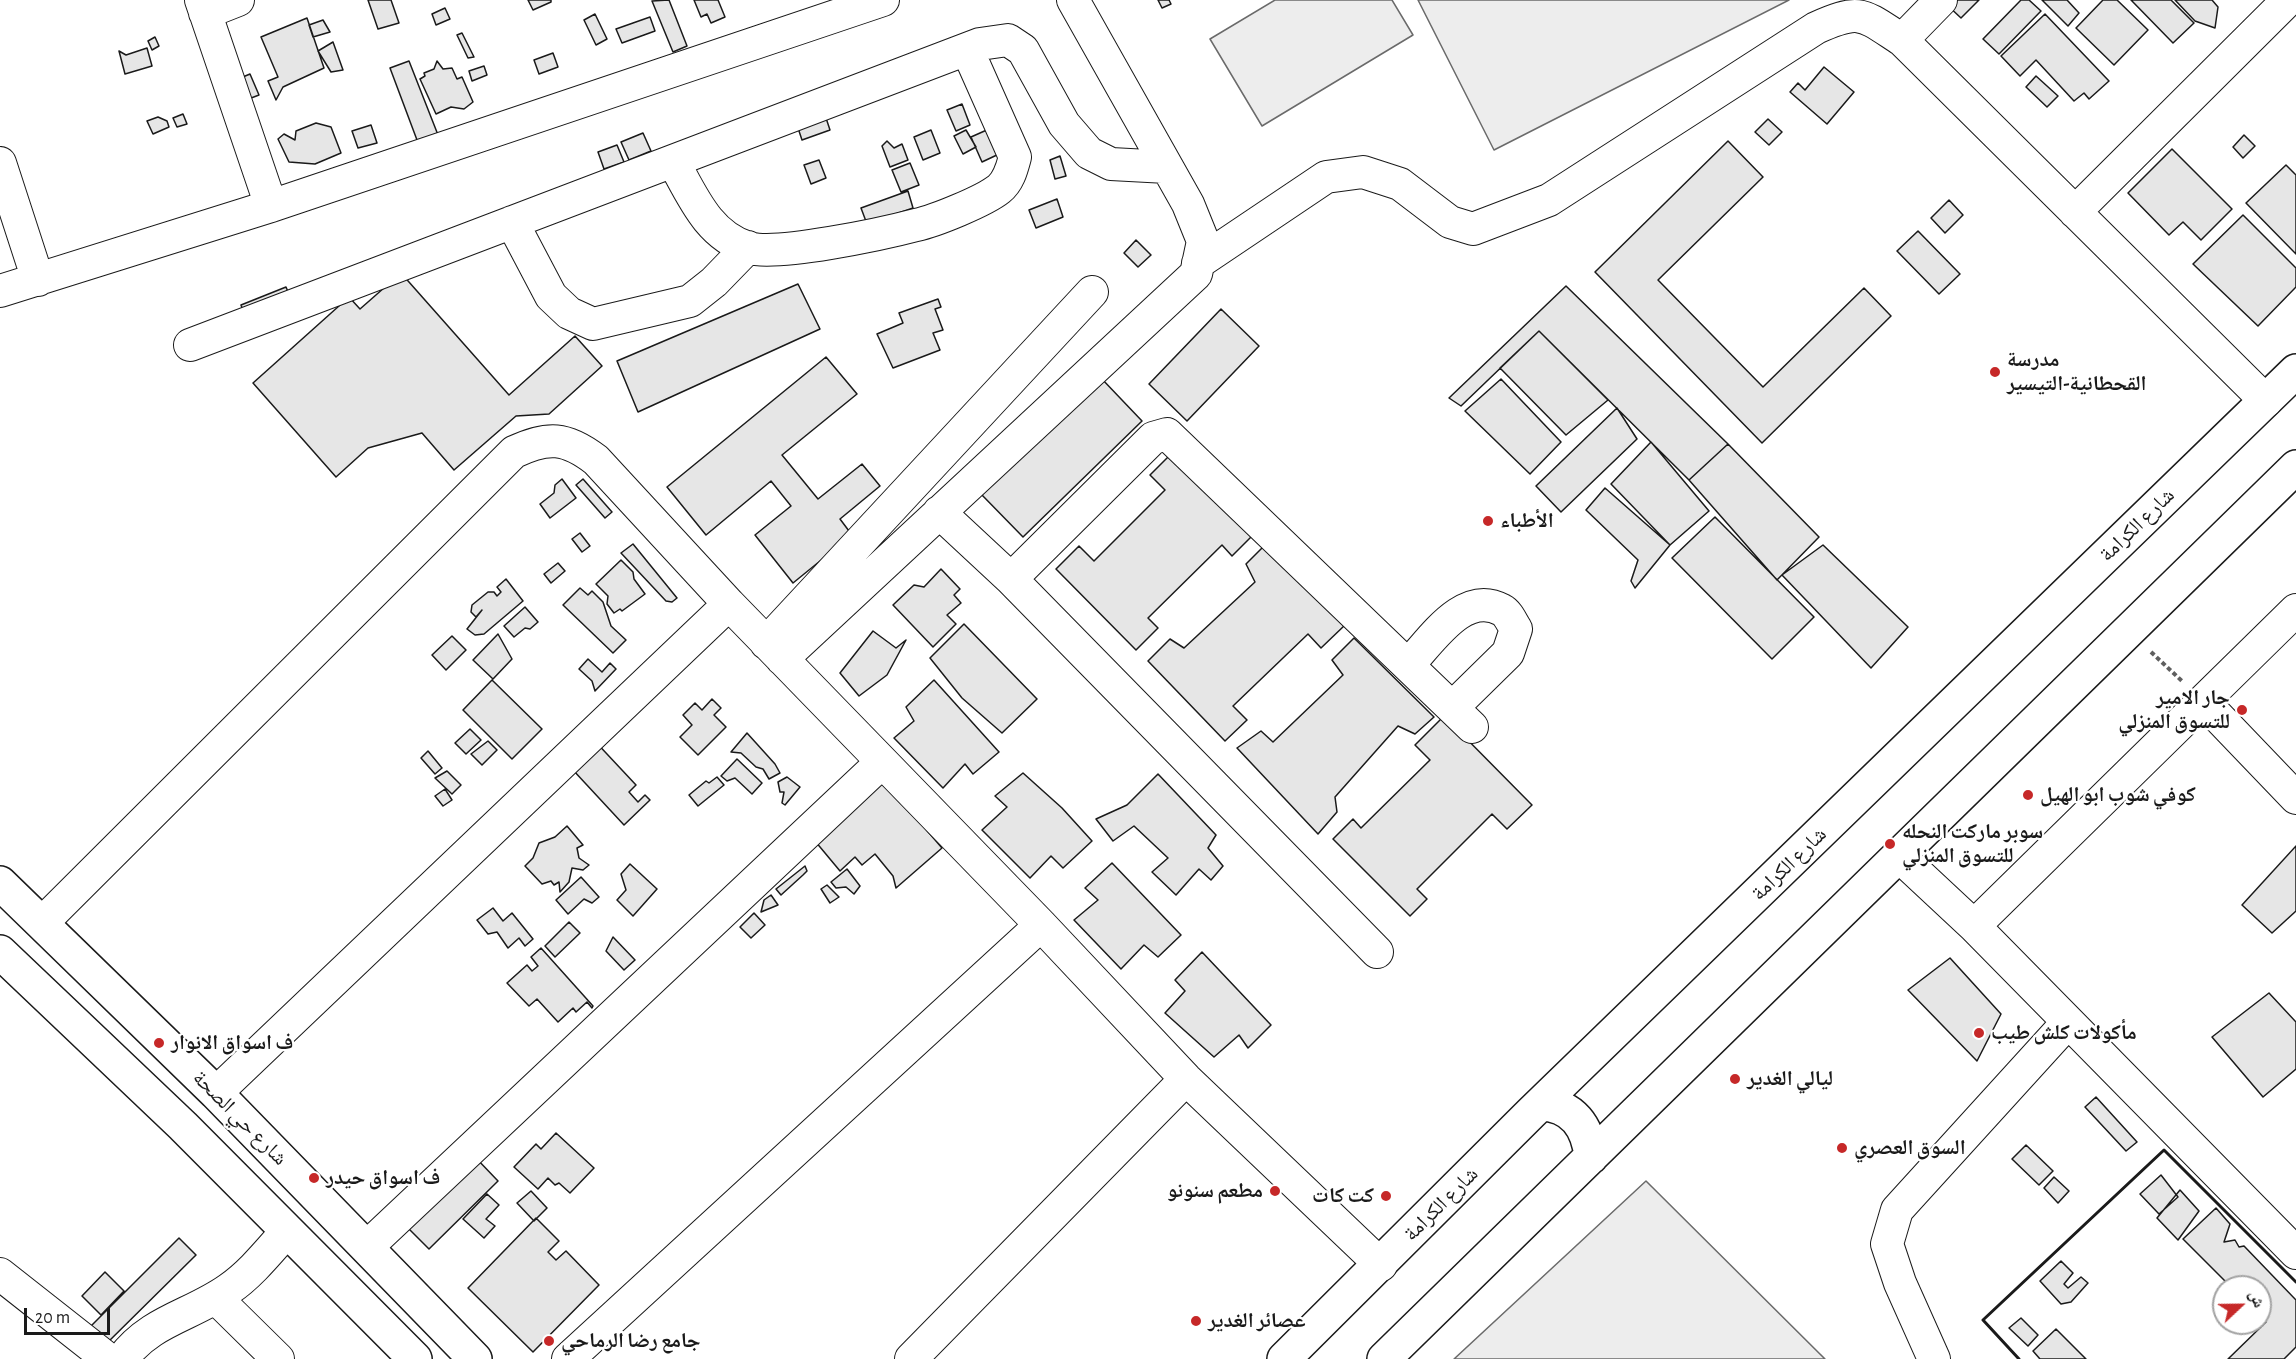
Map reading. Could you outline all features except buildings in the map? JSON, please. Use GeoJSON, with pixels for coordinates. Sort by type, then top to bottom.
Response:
{"type":"FeatureCollection","features":[{"type":"Feature","properties":{"kind":"main road","name":"شارع الكرامة"},"geometry":{"type":"LineString","coordinates":[[1284,1359],[1541,1104],[2296,371]]}},
{"type":"Feature","properties":{"kind":"main road"},"geometry":{"type":"LineString","coordinates":[[1384,1359],[2296,467]]}},
{"type":"Feature","properties":{"kind":"main road","name":"شارع حي الصحة"},"geometry":{"type":"LineString","coordinates":[[0,883],[216,1093],[475,1359]]}},
{"type":"Feature","properties":{"kind":"main road"},"geometry":{"type":"LineString","coordinates":[[0,952],[246,1188],[415,1359]]}},
{"type":"Feature","properties":{"kind":"main road"},"geometry":{"type":"LineString","coordinates":[[1541,1104],[1559,1107],[1577,1118],[1585,1129],[1591,1157]]}},
{"type":"Feature","properties":{"kind":"main road"},"geometry":{"type":"LineString","coordinates":[[246,1188],[256,1192],[266,1191],[276,1184],[280,1174],[280,1163],[275,1154]]}},
{"type":"Feature","properties":{"kind":"main road"},"geometry":{"type":"LineString","coordinates":[[287,1231],[286,1212],[291,1203],[309,1195],[318,1197]]}},
{"type":"Feature","properties":{"kind":"street"},"geometry":{"type":"LineString","coordinates":[[238,0],[203,6],[271,206]]}},
{"type":"Feature","properties":{"kind":"street"},"geometry":{"type":"LineString","coordinates":[[0,291],[271,206],[883,0]]}},
{"type":"Feature","properties":{"kind":"street"},"geometry":{"type":"LineString","coordinates":[[774,651],[939,512],[1160,310],[1196,274],[1203,241],[1188,204],[1074,0]]}},
{"type":"Feature","properties":{"kind":"street"},"geometry":{"type":"LineString","coordinates":[[1902,40],[1941,0]]}},
{"type":"Feature","properties":{"kind":"street"},"geometry":{"type":"LineString","coordinates":[[2075,212],[2288,0]]}},
{"type":"Feature","properties":{"kind":"street"},"geometry":{"type":"LineString","coordinates":[[1198,263],[1326,177],[1363,172],[1400,184],[1450,222],[1473,229],[1549,200],[1816,28],[1842,16],[1864,15],[1902,40],[2266,401]]}},
{"type":"Feature","properties":{"kind":"street"},"geometry":{"type":"LineString","coordinates":[[190,345],[967,50],[1008,40],[1023,50],[1064,124],[1089,153],[1111,164],[1167,167]]}},
{"type":"Feature","properties":{"kind":"street"},"geometry":{"type":"LineString","coordinates":[[673,161],[700,211],[717,231],[748,248],[773,252],[917,225],[988,196],[1001,188],[1011,172],[1015,157],[967,50]]}},
{"type":"Feature","properties":{"kind":"street"},"geometry":{"type":"LineString","coordinates":[[0,163],[38,280]]}},
{"type":"Feature","properties":{"kind":"street"},"geometry":{"type":"LineString","coordinates":[[512,222],[551,296],[569,313],[593,324],[690,301],[714,282],[748,248]]}},
{"type":"Feature","properties":{"kind":"street"},"geometry":{"type":"LineString","coordinates":[[774,651],[1092,292]]}},
{"type":"Feature","properties":{"kind":"street"},"geometry":{"type":"LineString","coordinates":[[1011,579],[1153,438],[1167,434],[1463,717],[1508,653],[1516,629],[1504,611],[1481,603],[1460,611],[1409,664]]}},
{"type":"Feature","properties":{"kind":"street"},"geometry":{"type":"LineString","coordinates":[[42,923],[514,452],[534,442],[557,440],[578,446],[596,460],[729,604],[1041,925],[1186,1079],[1381,1265]]}},
{"type":"Feature","properties":{"kind":"street"},"geometry":{"type":"LineString","coordinates":[[939,512],[1011,579],[1377,952]]}},
{"type":"Feature","properties":{"kind":"street"},"geometry":{"type":"LineString","coordinates":[[216,1093],[729,604]]}},
{"type":"Feature","properties":{"kind":"street"},"geometry":{"type":"LineString","coordinates":[[1974,926],[2296,610]]}},
{"type":"Feature","properties":{"kind":"street"},"geometry":{"type":"LineString","coordinates":[[2203,701],[2296,798]]}},
{"type":"Feature","properties":{"kind":"street"},"geometry":{"type":"LineString","coordinates":[[367,1247],[882,762]]}},
{"type":"Feature","properties":{"kind":"street"},"geometry":{"type":"LineString","coordinates":[[1899,856],[1974,926],[2296,1253]]}},
{"type":"Feature","properties":{"kind":"street"},"geometry":{"type":"LineString","coordinates":[[568,1359],[1041,925]]}},
{"type":"Feature","properties":{"kind":"street"},"geometry":{"type":"LineString","coordinates":[[1934,1359],[1900,1283],[1887,1244],[1897,1210],[2068,1022]]}},
{"type":"Feature","properties":{"kind":"street"},"geometry":{"type":"LineString","coordinates":[[911,1359],[1186,1079]]}},
{"type":"Feature","properties":{"kind":"street"},"geometry":{"type":"LineString","coordinates":[[122,1359],[140,1338],[162,1323],[216,1298],[241,1279],[287,1231]]}},
{"type":"Feature","properties":{"kind":"street"},"geometry":{"type":"LineString","coordinates":[[0,1274],[108,1359]]}},
{"type":"Feature","properties":{"kind":"street"},"geometry":{"type":"LineString","coordinates":[[216,1298],[278,1359]]}},
{"type":"Feature","properties":{"kind":"path"},"geometry":{"type":"LineString","coordinates":[[2129,631],[2203,701]]}},
{"type":"Feature","properties":{"kind":"shaded area"},"geometry":{"type":"Polygon","coordinates":[[[1275,0],[1392,0],[1413,35],[1262,126],[1210,39],[1275,0]]]}},
{"type":"Feature","properties":{"kind":"shaded area"},"geometry":{"type":"Polygon","coordinates":[[[1418,0],[1789,0],[1494,150],[1418,0]]]}},
{"type":"Feature","properties":{"kind":"shaded area"},"geometry":{"type":"Polygon","coordinates":[[[1646,1181],[1825,1359],[1454,1359],[1646,1181]]]}},
{"type":"Feature","properties":{"kind":"wall"},"geometry":{"type":"LineString","coordinates":[[2019,1359],[1983,1320],[2164,1150],[2296,1282]]}},
{"type":"Feature","properties":{"kind":"place","name":"مدرسة القحطانية-التيسير"},"geometry":{"type":"Point","coordinates":[1995,372]}},
{"type":"Feature","properties":{"kind":"place","name":"الأطباء"},"geometry":{"type":"Point","coordinates":[1488,521]}},
{"type":"Feature","properties":{"kind":"place","name":"جار الامير للتسوق المنزلي"},"geometry":{"type":"Point","coordinates":[2242,710]}},
{"type":"Feature","properties":{"kind":"place","name":"كوفي شوب ابو الهيل"},"geometry":{"type":"Point","coordinates":[2028,795]}},
{"type":"Feature","properties":{"kind":"place","name":"سوبر ماركت النحله للتسوق المنزلي"},"geometry":{"type":"Point","coordinates":[1890,844]}},
{"type":"Feature","properties":{"kind":"place","name":"مأكولات كلش طيب"},"geometry":{"type":"Point","coordinates":[1979,1033]}},
{"type":"Feature","properties":{"kind":"place","name":"ف اسواق الانوار"},"geometry":{"type":"Point","coordinates":[159,1043]}},
{"type":"Feature","properties":{"kind":"place","name":"ليالي الغدير"},"geometry":{"type":"Point","coordinates":[1735,1079]}},
{"type":"Feature","properties":{"kind":"place","name":"السوق العصري"},"geometry":{"type":"Point","coordinates":[1842,1148]}},
{"type":"Feature","properties":{"kind":"place","name":"ف اسواق حيدر"},"geometry":{"type":"Point","coordinates":[314,1178]}},
{"type":"Feature","properties":{"kind":"place","name":"مطعم سنونو"},"geometry":{"type":"Point","coordinates":[1275,1191]}},
{"type":"Feature","properties":{"kind":"place","name":"كت كات"},"geometry":{"type":"Point","coordinates":[1386,1196]}},
{"type":"Feature","properties":{"kind":"place","name":"عصائر الغدير"},"geometry":{"type":"Point","coordinates":[1196,1321]}},
{"type":"Feature","properties":{"kind":"place","name":"جامع رضا الرماحي"},"geometry":{"type":"Point","coordinates":[549,1341]}}]}
